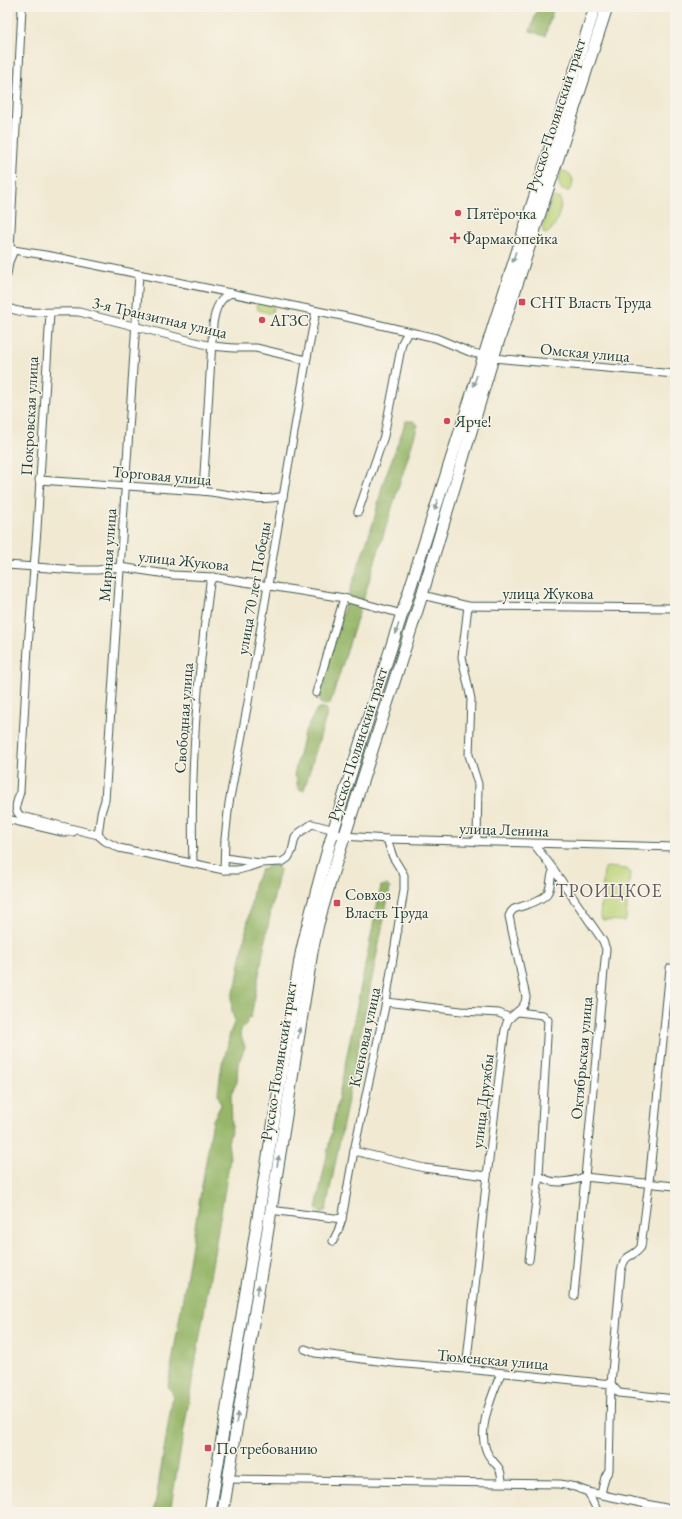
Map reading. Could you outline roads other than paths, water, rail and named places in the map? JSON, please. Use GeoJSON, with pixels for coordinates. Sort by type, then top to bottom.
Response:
{"type":"FeatureCollection","features":[{"type":"Feature","properties":{"kind":"main road","name":"Русско-Полянский тракт"},"geometry":{"type":"LineString","coordinates":[[223,1512],[312,952],[337,833],[422,595],[488,357],[595,7]]}},
{"type":"Feature","properties":{"kind":"main road","name":"Русско-Полянский тракт"},"geometry":{"type":"LineString","coordinates":[[210,1512],[301,954],[308,922],[337,833],[402,614],[606,7]]}},
{"type":"Feature","properties":{"kind":"street"},"geometry":{"type":"LineString","coordinates":[[7,275],[10,249],[22,7]]}},
{"type":"Feature","properties":{"kind":"street","name":"Омская улица"},"geometry":{"type":"LineString","coordinates":[[10,249],[51,256],[316,311],[436,338],[488,357],[675,374]]}},
{"type":"Feature","properties":{"kind":"street","name":"Мирная улица"},"geometry":{"type":"LineString","coordinates":[[98,836],[101,813],[105,800],[139,275]]}},
{"type":"Feature","properties":{"kind":"street"},"geometry":{"type":"LineString","coordinates":[[203,491],[211,346],[215,313],[218,304],[224,296],[231,294]]}},
{"type":"Feature","properties":{"kind":"street","name":"3-я Транзитная улица"},"geometry":{"type":"LineString","coordinates":[[7,305],[9,308],[19,311],[50,313],[63,311],[79,312],[211,346],[256,348],[306,360]]}},
{"type":"Feature","properties":{"kind":"street","name":"улица 70 лет Победы"},"geometry":{"type":"LineString","coordinates":[[224,870],[229,803],[247,708],[306,360],[316,311]]}},
{"type":"Feature","properties":{"kind":"street","name":"Покровская улица"},"geometry":{"type":"LineString","coordinates":[[50,313],[20,792],[16,808],[18,814],[21,816],[85,832]]}},
{"type":"Feature","properties":{"kind":"street"},"geometry":{"type":"LineString","coordinates":[[358,512],[384,436],[402,343],[408,332]]}},
{"type":"Feature","properties":{"kind":"street","name":"Торговая улица"},"geometry":{"type":"LineString","coordinates":[[39,480],[203,491],[240,497],[276,498],[283,496]]}},
{"type":"Feature","properties":{"kind":"street","name":"улица Жукова"},"geometry":{"type":"LineString","coordinates":[[7,565],[76,570],[120,568],[173,575],[213,577],[344,598],[402,614]]}},
{"type":"Feature","properties":{"kind":"street","name":"Свободная улица"},"geometry":{"type":"LineString","coordinates":[[193,863],[192,808],[196,706],[203,631],[210,583],[213,577]]}},
{"type":"Feature","properties":{"kind":"street","name":"улица Жукова"},"geometry":{"type":"LineString","coordinates":[[422,595],[468,606],[675,608]]}},
{"type":"Feature","properties":{"kind":"street"},"geometry":{"type":"LineString","coordinates":[[316,693],[344,598]]}},
{"type":"Feature","properties":{"kind":"street"},"geometry":{"type":"LineString","coordinates":[[468,606],[462,657],[471,699],[469,755],[478,784],[477,842]]}},
{"type":"Feature","properties":{"kind":"street"},"geometry":{"type":"LineString","coordinates":[[7,819],[62,832],[85,832],[98,836],[119,848],[224,870],[249,868],[261,863]]}},
{"type":"Feature","properties":{"kind":"street","name":"улица Ленина"},"geometry":{"type":"LineString","coordinates":[[261,863],[282,862],[288,858],[292,851],[295,838],[305,827],[312,824],[337,833],[387,839],[675,847]]}},
{"type":"Feature","properties":{"kind":"street","name":"Кленовая улица"},"geometry":{"type":"LineString","coordinates":[[333,1242],[342,1218],[354,1151],[386,1002],[405,882],[404,875],[393,857],[387,839]]}},
{"type":"Feature","properties":{"kind":"street","name":"Октябрьская улица"},"geometry":{"type":"LineString","coordinates":[[534,844],[554,870],[603,941],[606,949],[574,1296]]}},
{"type":"Feature","properties":{"kind":"street"},"geometry":{"type":"LineString","coordinates":[[225,858],[261,863]]}},
{"type":"Feature","properties":{"kind":"street"},"geometry":{"type":"LineString","coordinates":[[386,1002],[499,1014],[510,1018],[518,1012],[523,1008],[526,997],[509,916],[514,909],[545,896],[548,892],[551,874],[554,870]]}},
{"type":"Feature","properties":{"kind":"street"},"geometry":{"type":"LineString","coordinates":[[601,1494],[605,1477],[609,1470],[611,1384],[621,1271],[624,1261],[628,1256],[637,1252],[641,1247],[649,1183],[670,968]]}},
{"type":"Feature","properties":{"kind":"street"},"geometry":{"type":"LineString","coordinates":[[518,1012],[543,1015],[548,1020],[539,1175],[529,1260]]}},
{"type":"Feature","properties":{"kind":"street","name":"улица Дружбы"},"geometry":{"type":"LineString","coordinates":[[466,1369],[504,1038],[506,1027],[510,1018]]}},
{"type":"Feature","properties":{"kind":"street"},"geometry":{"type":"LineString","coordinates":[[354,1151],[424,1168],[487,1176]]}},
{"type":"Feature","properties":{"kind":"street"},"geometry":{"type":"LineString","coordinates":[[539,1175],[546,1180],[558,1182],[573,1182],[584,1177],[675,1186]]}},
{"type":"Feature","properties":{"kind":"street"},"geometry":{"type":"LineString","coordinates":[[270,1210],[342,1218]]}},
{"type":"Feature","properties":{"kind":"street","name":"Тюменская улица"},"geometry":{"type":"LineString","coordinates":[[305,1349],[327,1354],[387,1363],[466,1369],[611,1384],[619,1393],[675,1399]]}},
{"type":"Feature","properties":{"kind":"street"},"geometry":{"type":"LineString","coordinates":[[501,1373],[485,1419],[484,1432],[487,1453],[500,1468],[502,1482]]}},
{"type":"Feature","properties":{"kind":"street"},"geometry":{"type":"LineString","coordinates":[[228,1479],[560,1484],[575,1487],[588,1492],[675,1510]]}},
{"type":"Feature","properties":{"kind":"street"},"geometry":{"type":"LineString","coordinates":[[588,1492],[598,1512]]}},
{"type":"Feature","properties":{"kind":"place","name":"Пятёрочка"},"geometry":{"type":"Point","coordinates":[458,213]}},
{"type":"Feature","properties":{"kind":"place","name":"Фармакопейка"},"geometry":{"type":"Point","coordinates":[455,238]}},
{"type":"Feature","properties":{"kind":"place","name":"СНТ Власть Труда"},"geometry":{"type":"Point","coordinates":[522,302]}},
{"type":"Feature","properties":{"kind":"place","name":"АГЗС"},"geometry":{"type":"Point","coordinates":[262,320]}},
{"type":"Feature","properties":{"kind":"place","name":"Ярче!"},"geometry":{"type":"Point","coordinates":[447,421]}},
{"type":"Feature","properties":{"kind":"place","name":"Совхоз Власть Труда"},"geometry":{"type":"Point","coordinates":[337,903]}},
{"type":"Feature","properties":{"kind":"place","name":"По требованию"},"geometry":{"type":"Point","coordinates":[208,1448]}},
{"type":"Feature","properties":{"kind":"district","name":"ТРОИЦКОЕ"},"geometry":{"type":"Point","coordinates":[609,891]}}]}
